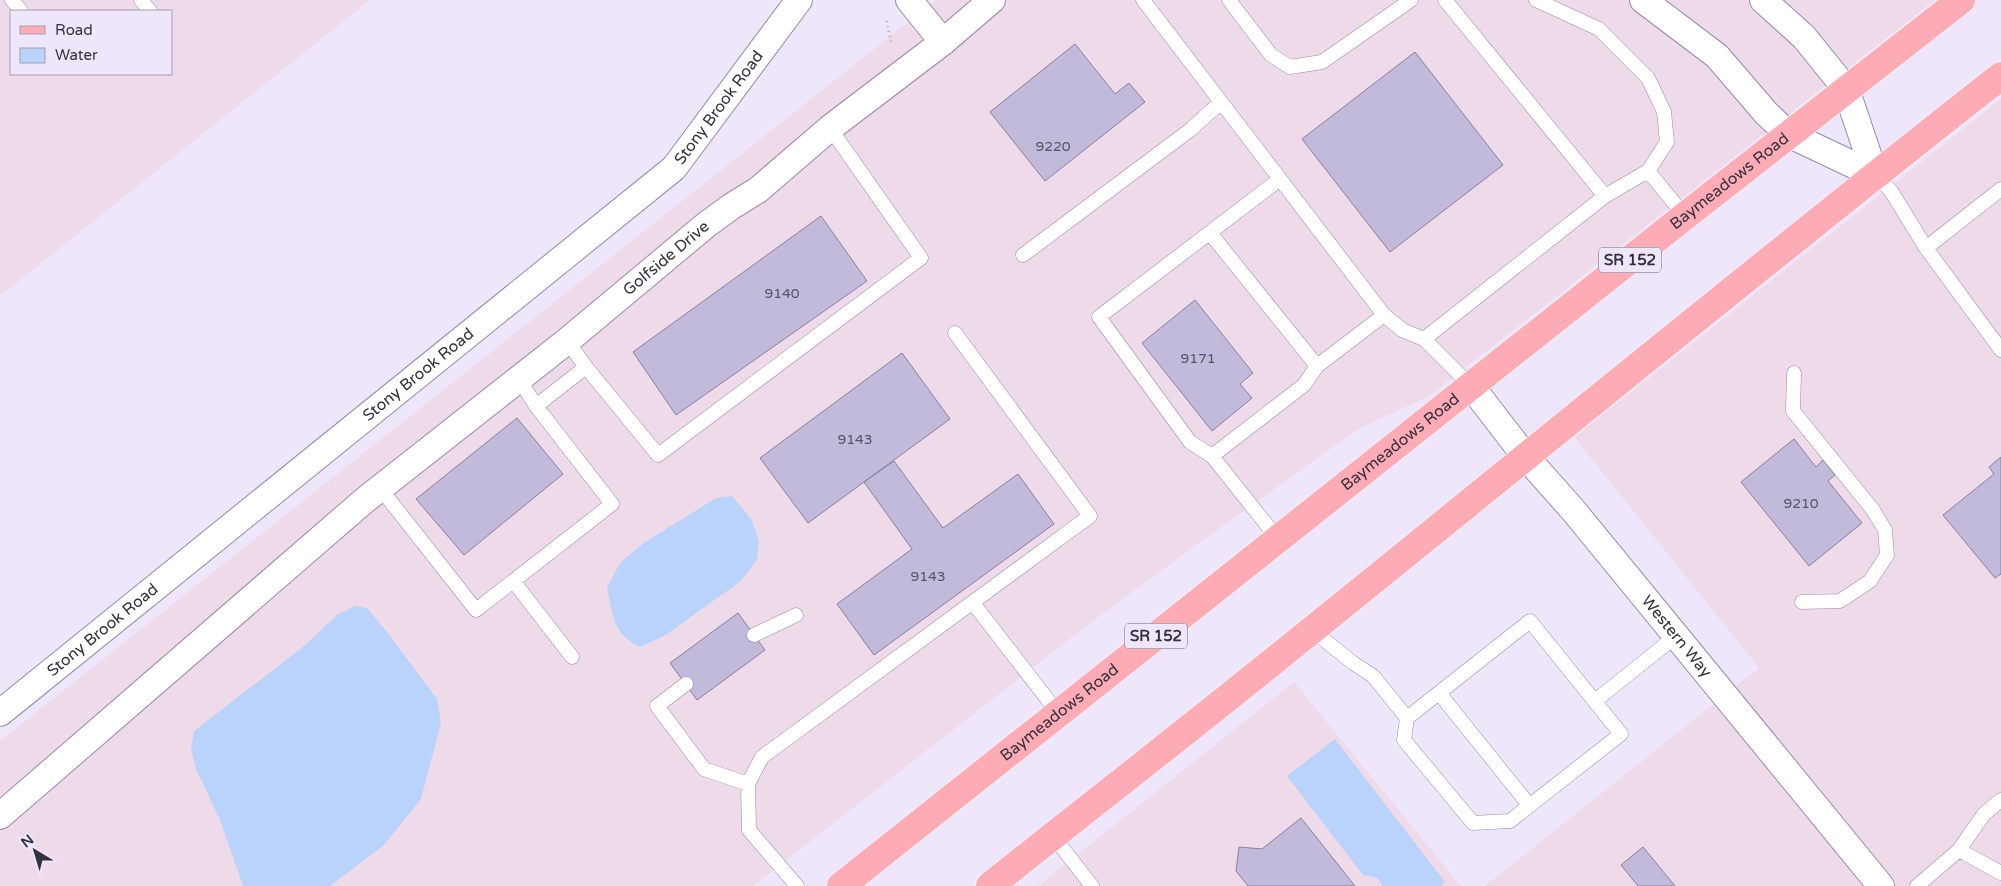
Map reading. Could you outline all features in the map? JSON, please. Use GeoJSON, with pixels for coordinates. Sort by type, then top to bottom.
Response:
{"type":"FeatureCollection","features":[{"type":"Feature","properties":{"kind":"main road","name":"Baymeadows Road"},"geometry":{"type":"LineString","coordinates":[[841,886],[1684,216],[1961,0]]}},
{"type":"Feature","properties":{"kind":"main road"},"geometry":{"type":"LineString","coordinates":[[990,886],[1312,630],[1875,174],[2001,76]]}},
{"type":"Feature","properties":{"kind":"street","name":"Stony Brook Road"},"geometry":{"type":"LineString","coordinates":[[0,712],[674,168],[799,0]]}},
{"type":"Feature","properties":{"kind":"street"},"geometry":{"type":"LineString","coordinates":[[909,0],[943,42]]}},
{"type":"Feature","properties":{"kind":"street","name":"Golfside Drive"},"geometry":{"type":"LineString","coordinates":[[0,816],[380,488],[567,341],[706,225],[758,190],[830,128],[943,42],[992,0]]}},
{"type":"Feature","properties":{"kind":"street"},"geometry":{"type":"LineString","coordinates":[[1643,0],[1717,56],[1766,113],[1788,134],[1875,174]]}},
{"type":"Feature","properties":{"kind":"street"},"geometry":{"type":"LineString","coordinates":[[1762,0],[1804,37],[1846,88],[1875,174]]}},
{"type":"Feature","properties":{"kind":"street","name":"Western Way"},"geometry":{"type":"LineString","coordinates":[[1471,386],[1525,456],[1573,510],[1881,886]]}},
{"type":"Feature","properties":{"kind":"lane"},"geometry":{"type":"LineString","coordinates":[[12,0],[20,10]]}},
{"type":"Feature","properties":{"kind":"lane"},"geometry":{"type":"LineString","coordinates":[[141,0],[149,10]]}},
{"type":"Feature","properties":{"kind":"lane"},"geometry":{"type":"LineString","coordinates":[[1143,0],[1384,315],[1402,330],[1424,338],[1471,386]]}},
{"type":"Feature","properties":{"kind":"lane"},"geometry":{"type":"LineString","coordinates":[[1229,0],[1271,55],[1290,67],[1322,62],[1411,0]]}},
{"type":"Feature","properties":{"kind":"lane"},"geometry":{"type":"LineString","coordinates":[[1445,0],[1605,196]]}},
{"type":"Feature","properties":{"kind":"lane"},"geometry":{"type":"LineString","coordinates":[[1424,338],[1605,196],[1648,171],[1667,142],[1664,112],[1648,78],[1598,29],[1536,0]]}},
{"type":"Feature","properties":{"kind":"lane"},"geometry":{"type":"LineString","coordinates":[[1023,255],[1190,130],[1221,102]]}},
{"type":"Feature","properties":{"kind":"lane"},"geometry":{"type":"LineString","coordinates":[[567,341],[658,455],[921,258],[830,128]]}},
{"type":"Feature","properties":{"kind":"lane"},"geometry":{"type":"LineString","coordinates":[[1648,171],[1684,216]]}},
{"type":"Feature","properties":{"kind":"lane"},"geometry":{"type":"LineString","coordinates":[[1875,174],[1891,191],[1926,248],[2001,350]]}},
{"type":"Feature","properties":{"kind":"lane"},"geometry":{"type":"LineString","coordinates":[[1278,539],[1212,456],[1190,442],[1099,317],[1280,179]]}},
{"type":"Feature","properties":{"kind":"lane"},"geometry":{"type":"LineString","coordinates":[[1926,248],[2001,189]]}},
{"type":"Feature","properties":{"kind":"lane"},"geometry":{"type":"LineString","coordinates":[[1210,233],[1317,366]]}},
{"type":"Feature","properties":{"kind":"lane"},"geometry":{"type":"LineString","coordinates":[[1212,456],[1304,385],[1317,366],[1384,315]]}},
{"type":"Feature","properties":{"kind":"lane"},"geometry":{"type":"LineString","coordinates":[[797,886],[749,830],[748,784],[762,757],[1090,516],[955,333]]}},
{"type":"Feature","properties":{"kind":"lane"},"geometry":{"type":"LineString","coordinates":[[536,406],[586,367]]}},
{"type":"Feature","properties":{"kind":"lane"},"geometry":{"type":"LineString","coordinates":[[1794,373],[1793,411],[1873,510],[1886,530],[1887,555],[1870,582],[1840,601],[1802,602]]}},
{"type":"Feature","properties":{"kind":"lane"},"geometry":{"type":"LineString","coordinates":[[380,488],[476,610],[514,582],[612,504],[536,406],[519,379]]}},
{"type":"Feature","properties":{"kind":"lane"},"geometry":{"type":"LineString","coordinates":[[514,582],[572,657]]}},
{"type":"Feature","properties":{"kind":"lane"},"geometry":{"type":"LineString","coordinates":[[972,603],[1058,713]]}},
{"type":"Feature","properties":{"kind":"lane"},"geometry":{"type":"LineString","coordinates":[[754,635],[796,614]]}},
{"type":"Feature","properties":{"kind":"lane"},"geometry":{"type":"LineString","coordinates":[[1530,621],[1621,734],[1510,821],[1473,823],[1404,740],[1407,718],[1439,693],[1530,621]]}},
{"type":"Feature","properties":{"kind":"lane"},"geometry":{"type":"LineString","coordinates":[[1312,630],[1353,663],[1373,676],[1407,718]]}},
{"type":"Feature","properties":{"kind":"lane"},"geometry":{"type":"LineString","coordinates":[[1595,701],[1676,636]]}},
{"type":"Feature","properties":{"kind":"lane"},"geometry":{"type":"LineString","coordinates":[[686,684],[657,706],[704,769],[748,784]]}},
{"type":"Feature","properties":{"kind":"lane"},"geometry":{"type":"LineString","coordinates":[[1439,693],[1529,805]]}},
{"type":"Feature","properties":{"kind":"lane"},"geometry":{"type":"LineString","coordinates":[[1917,886],[1959,850],[1984,814],[2001,800]]}},
{"type":"Feature","properties":{"kind":"lane"},"geometry":{"type":"LineString","coordinates":[[1053,836],[1092,886]]}},
{"type":"Feature","properties":{"kind":"lane"},"geometry":{"type":"LineString","coordinates":[[1959,850],[2001,873]]}},
{"type":"Feature","properties":{"kind":"shaded area"},"geometry":{"type":"Polygon","coordinates":[[[0,0],[370,0],[0,296],[0,0]]]}},
{"type":"Feature","properties":{"kind":"shaded area"},"geometry":{"type":"Polygon","coordinates":[[[936,0],[1935,0],[1429,396],[1358,429],[1199,543],[1094,620],[753,886],[0,886],[0,741],[936,0]]]}},
{"type":"Feature","properties":{"kind":"shaded area"},"geometry":{"type":"Polygon","coordinates":[[[2001,99],[2001,886],[1485,886],[1759,668],[1574,437],[2001,99]]]}},
{"type":"Feature","properties":{"kind":"shaded area"},"geometry":{"type":"Polygon","coordinates":[[[1294,682],[1461,886],[1038,886],[1294,682]]]}},
{"type":"Feature","properties":{"kind":"water"},"geometry":{"type":"Polygon","coordinates":[[[732,496],[751,519],[759,541],[757,559],[741,581],[664,636],[640,647],[631,642],[624,636],[615,622],[607,588],[620,563],[645,542],[716,498],[732,496]]]}},
{"type":"Feature","properties":{"kind":"water"},"geometry":{"type":"Polygon","coordinates":[[[355,606],[367,608],[437,699],[441,723],[421,799],[384,845],[330,886],[243,886],[220,820],[196,769],[191,749],[194,731],[304,646],[337,615],[355,606]]]}},
{"type":"Feature","properties":{"kind":"water"},"geometry":{"type":"Polygon","coordinates":[[[1335,739],[1445,882],[1441,886],[1383,886],[1377,878],[1363,875],[1287,776],[1335,739]]]}},
{"type":"Feature","properties":{"kind":"building"},"geometry":{"type":"Polygon","coordinates":[[[1075,44],[1115,94],[1129,83],[1145,102],[1045,181],[990,112],[1075,44]]]}},
{"type":"Feature","properties":{"kind":"building"},"geometry":{"type":"Polygon","coordinates":[[[1415,52],[1503,165],[1390,252],[1302,139],[1415,52]]]}},
{"type":"Feature","properties":{"kind":"building"},"geometry":{"type":"Polygon","coordinates":[[[821,216],[867,281],[676,415],[633,352],[821,216]]]}},
{"type":"Feature","properties":{"kind":"building"},"geometry":{"type":"Polygon","coordinates":[[[1195,300],[1253,373],[1240,384],[1252,398],[1212,431],[1142,343],[1195,300]]]}},
{"type":"Feature","properties":{"kind":"building"},"geometry":{"type":"Polygon","coordinates":[[[902,353],[950,419],[808,523],[760,458],[902,353]]]}},
{"type":"Feature","properties":{"kind":"building"},"geometry":{"type":"Polygon","coordinates":[[[517,418],[563,474],[464,555],[416,499],[517,418]]]}},
{"type":"Feature","properties":{"kind":"building"},"geometry":{"type":"Polygon","coordinates":[[[1794,439],[1816,467],[1823,460],[1835,475],[1828,481],[1862,523],[1809,566],[1741,482],[1794,439]]]}},
{"type":"Feature","properties":{"kind":"building"},"geometry":{"type":"Polygon","coordinates":[[[2001,457],[2001,574],[1995,578],[1943,515],[1994,474],[1989,467],[2001,457]]]}},
{"type":"Feature","properties":{"kind":"building"},"geometry":{"type":"Polygon","coordinates":[[[894,461],[943,528],[1018,474],[1054,524],[874,655],[837,604],[912,549],[864,482],[894,461]]]}},
{"type":"Feature","properties":{"kind":"building"},"geometry":{"type":"Polygon","coordinates":[[[738,613],[765,650],[697,700],[670,663],[738,613]]]}},
{"type":"Feature","properties":{"kind":"building"},"geometry":{"type":"Polygon","coordinates":[[[1301,818],[1355,886],[1248,886],[1236,871],[1239,847],[1262,849],[1301,818]]]}},
{"type":"Feature","properties":{"kind":"building"},"geometry":{"type":"Polygon","coordinates":[[[1643,847],[1675,886],[1638,886],[1621,865],[1643,847]]]}}]}
